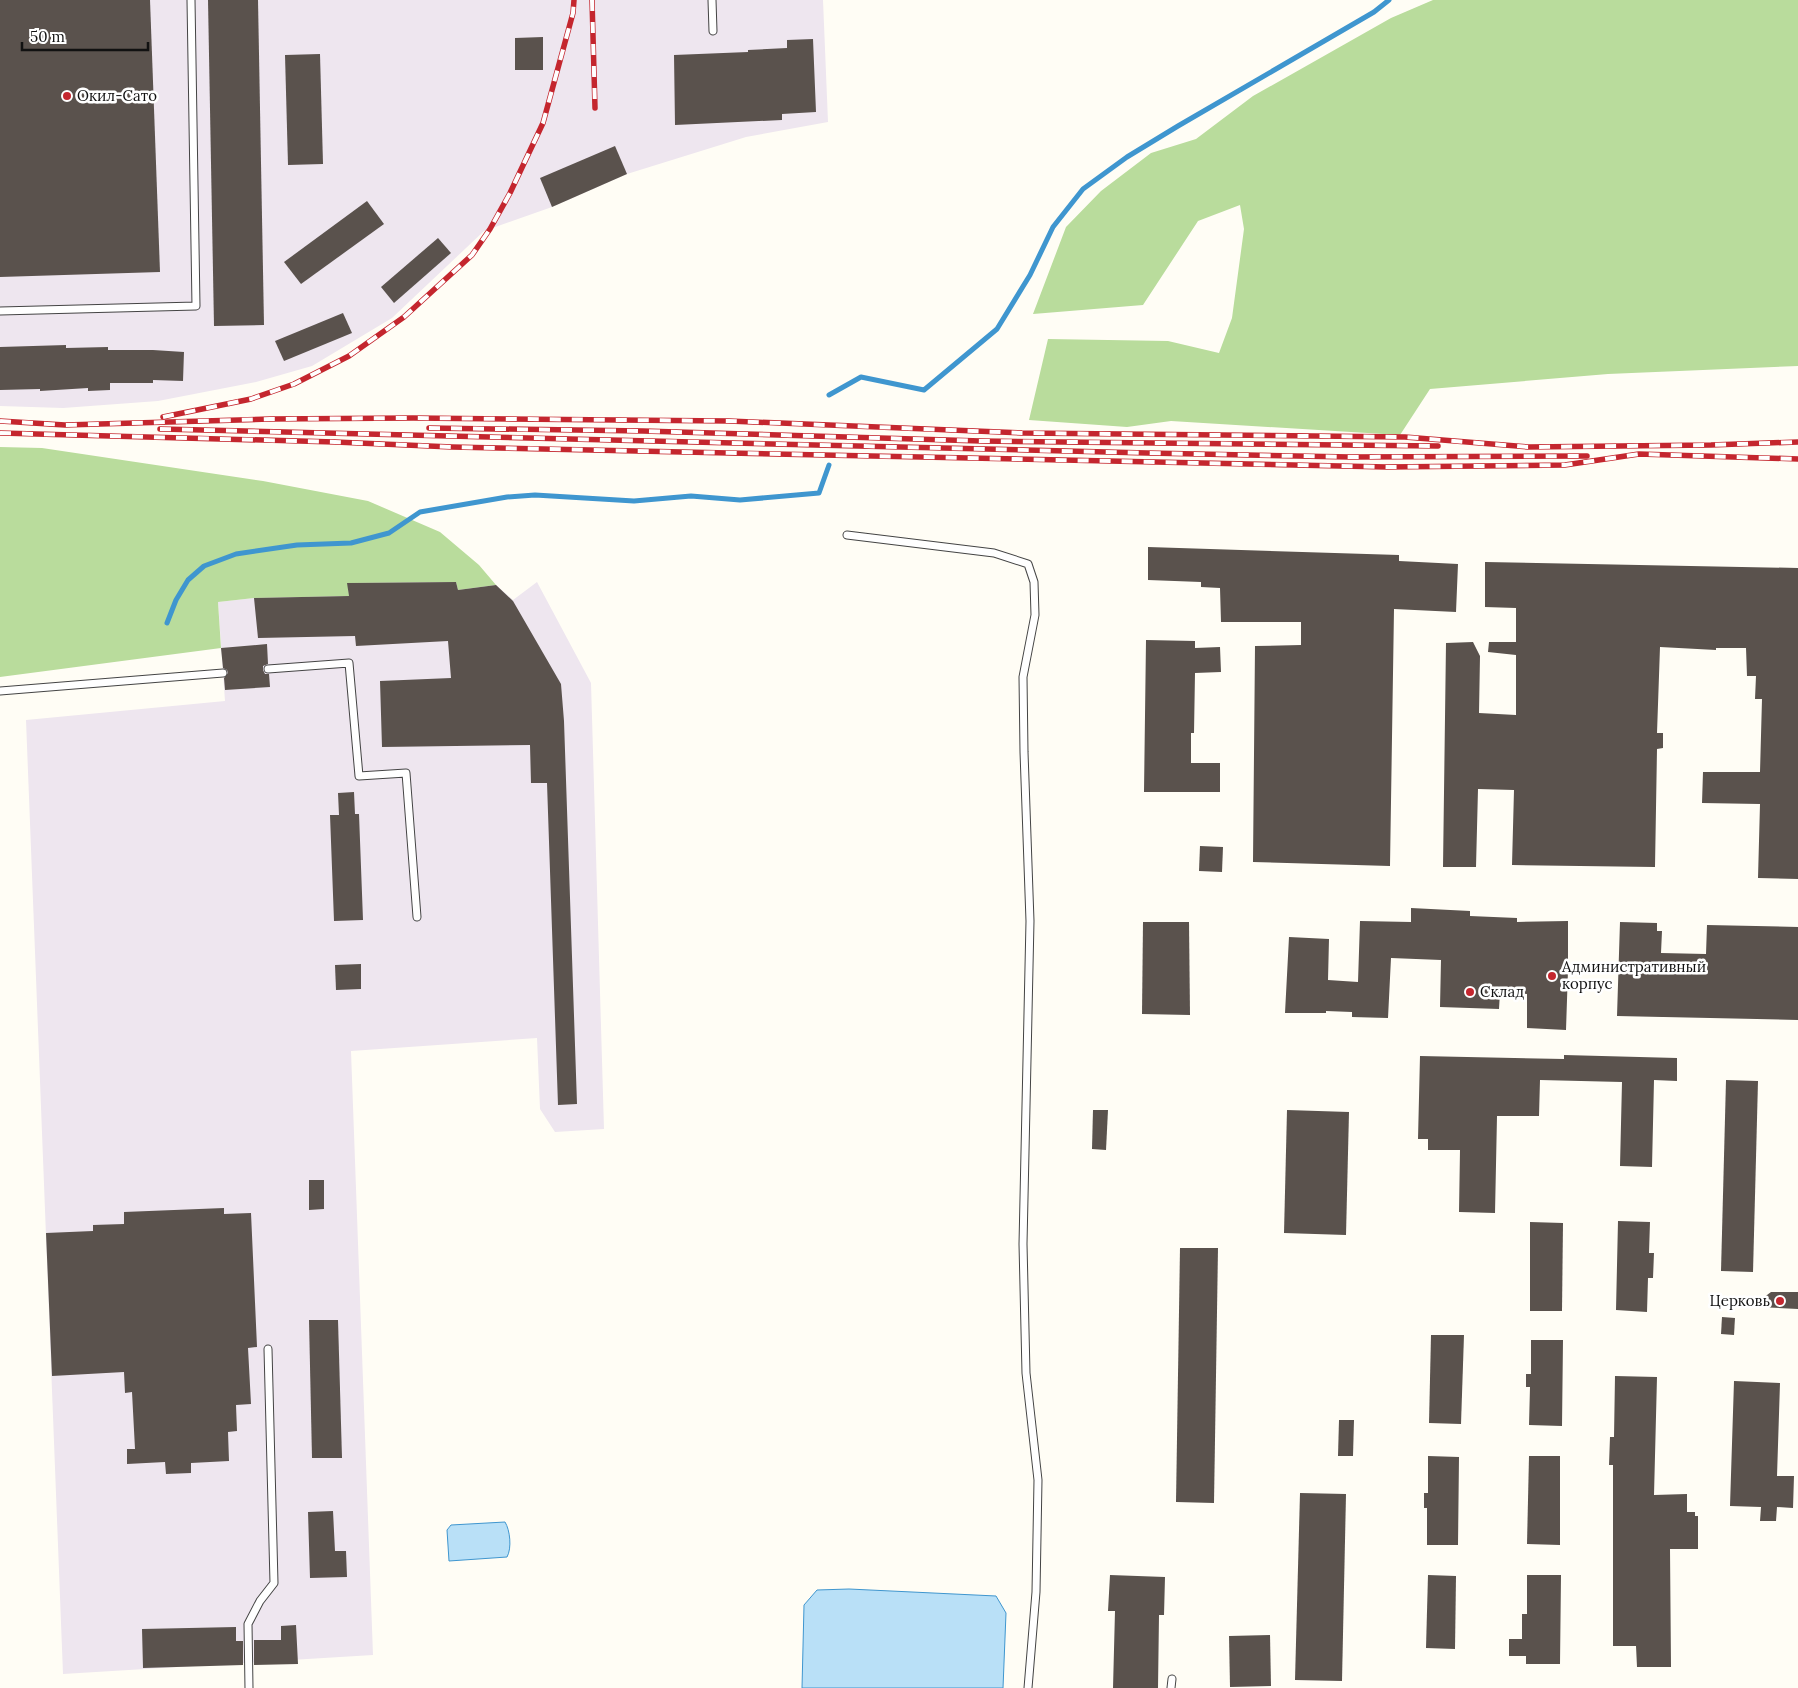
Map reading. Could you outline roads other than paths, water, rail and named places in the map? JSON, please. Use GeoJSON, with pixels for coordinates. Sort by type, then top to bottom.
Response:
{"type":"FeatureCollection","features":[{"type":"Feature","properties":{"kind":"lane"},"geometry":{"type":"LineString","coordinates":[[0,311],[196,306],[191,0]]}},
{"type":"Feature","properties":{"kind":"lane"},"geometry":{"type":"LineString","coordinates":[[712,0],[713,31]]}},
{"type":"Feature","properties":{"kind":"lane"},"geometry":{"type":"LineString","coordinates":[[847,535],[994,553],[1028,564],[1034,582],[1035,616],[1024,677],[1024,752],[1030,921],[1023,1244],[1026,1373],[1038,1480],[1036,1592],[1028,1688]]}},
{"type":"Feature","properties":{"kind":"lane"},"geometry":{"type":"LineString","coordinates":[[268,669],[349,663],[359,776],[406,773],[418,917]]}},
{"type":"Feature","properties":{"kind":"lane"},"geometry":{"type":"LineString","coordinates":[[0,691],[223,673]]}},
{"type":"Feature","properties":{"kind":"lane"},"geometry":{"type":"LineString","coordinates":[[249,1688],[248,1624],[260,1601],[274,1582],[268,1349]]}},
{"type":"Feature","properties":{"kind":"lane"},"geometry":{"type":"LineString","coordinates":[[1171,1688],[1172,1679]]}},
{"type":"Feature","properties":{"kind":"water"},"geometry":{"type":"Polygon","coordinates":[[[505,1522],[510,1539],[510,1549],[507,1557],[449,1561],[447,1530],[451,1525],[505,1522]]]}},
{"type":"Feature","properties":{"kind":"water"},"geometry":{"type":"Polygon","coordinates":[[[849,1589],[996,1596],[1006,1613],[1003,1688],[802,1688],[804,1605],[817,1590],[849,1589]]]}},
{"type":"Feature","properties":{"kind":"waterway"},"geometry":{"type":"LineString","coordinates":[[829,395],[861,377],[924,390],[997,329],[1030,275],[1053,227],[1083,189],[1127,157],[1374,12],[1389,0]]}},
{"type":"Feature","properties":{"kind":"waterway"},"geometry":{"type":"LineString","coordinates":[[167,623],[176,600],[188,580],[204,566],[236,554],[297,545],[351,543],[389,533],[420,512],[507,497],[535,495],[634,501],[691,496],[740,500],[819,493],[829,465]]}},
{"type":"Feature","properties":{"kind":"railway"},"geometry":{"type":"LineString","coordinates":[[163,417],[251,399],[294,384],[349,356],[404,317],[472,255],[490,229],[510,193],[543,123],[573,13],[574,0]]}},
{"type":"Feature","properties":{"kind":"railway"},"geometry":{"type":"LineString","coordinates":[[592,0],[595,108]]}},
{"type":"Feature","properties":{"kind":"railway"},"geometry":{"type":"LineString","coordinates":[[0,421],[65,425],[270,419],[413,418],[729,421],[1022,433],[1405,437],[1528,447],[1798,442]]}},
{"type":"Feature","properties":{"kind":"railway"},"geometry":{"type":"LineString","coordinates":[[429,428],[643,431],[981,441],[1438,446]]}},
{"type":"Feature","properties":{"kind":"railway"},"geometry":{"type":"LineString","coordinates":[[160,429],[1350,457],[1587,456]]}},
{"type":"Feature","properties":{"kind":"railway"},"geometry":{"type":"LineString","coordinates":[[0,433],[452,447],[1387,467],[1565,465],[1639,454],[1798,459]]}},
{"type":"Feature","properties":{"kind":"place","name":"Окил-Сато"},"geometry":{"type":"Point","coordinates":[67,96]}},
{"type":"Feature","properties":{"kind":"place","name":"Административный корпус"},"geometry":{"type":"Point","coordinates":[1552,976]}},
{"type":"Feature","properties":{"kind":"place","name":"Склад"},"geometry":{"type":"Point","coordinates":[1470,992]}},
{"type":"Feature","properties":{"kind":"place","name":"Церковь"},"geometry":{"type":"Point","coordinates":[1780,1301]}}]}
